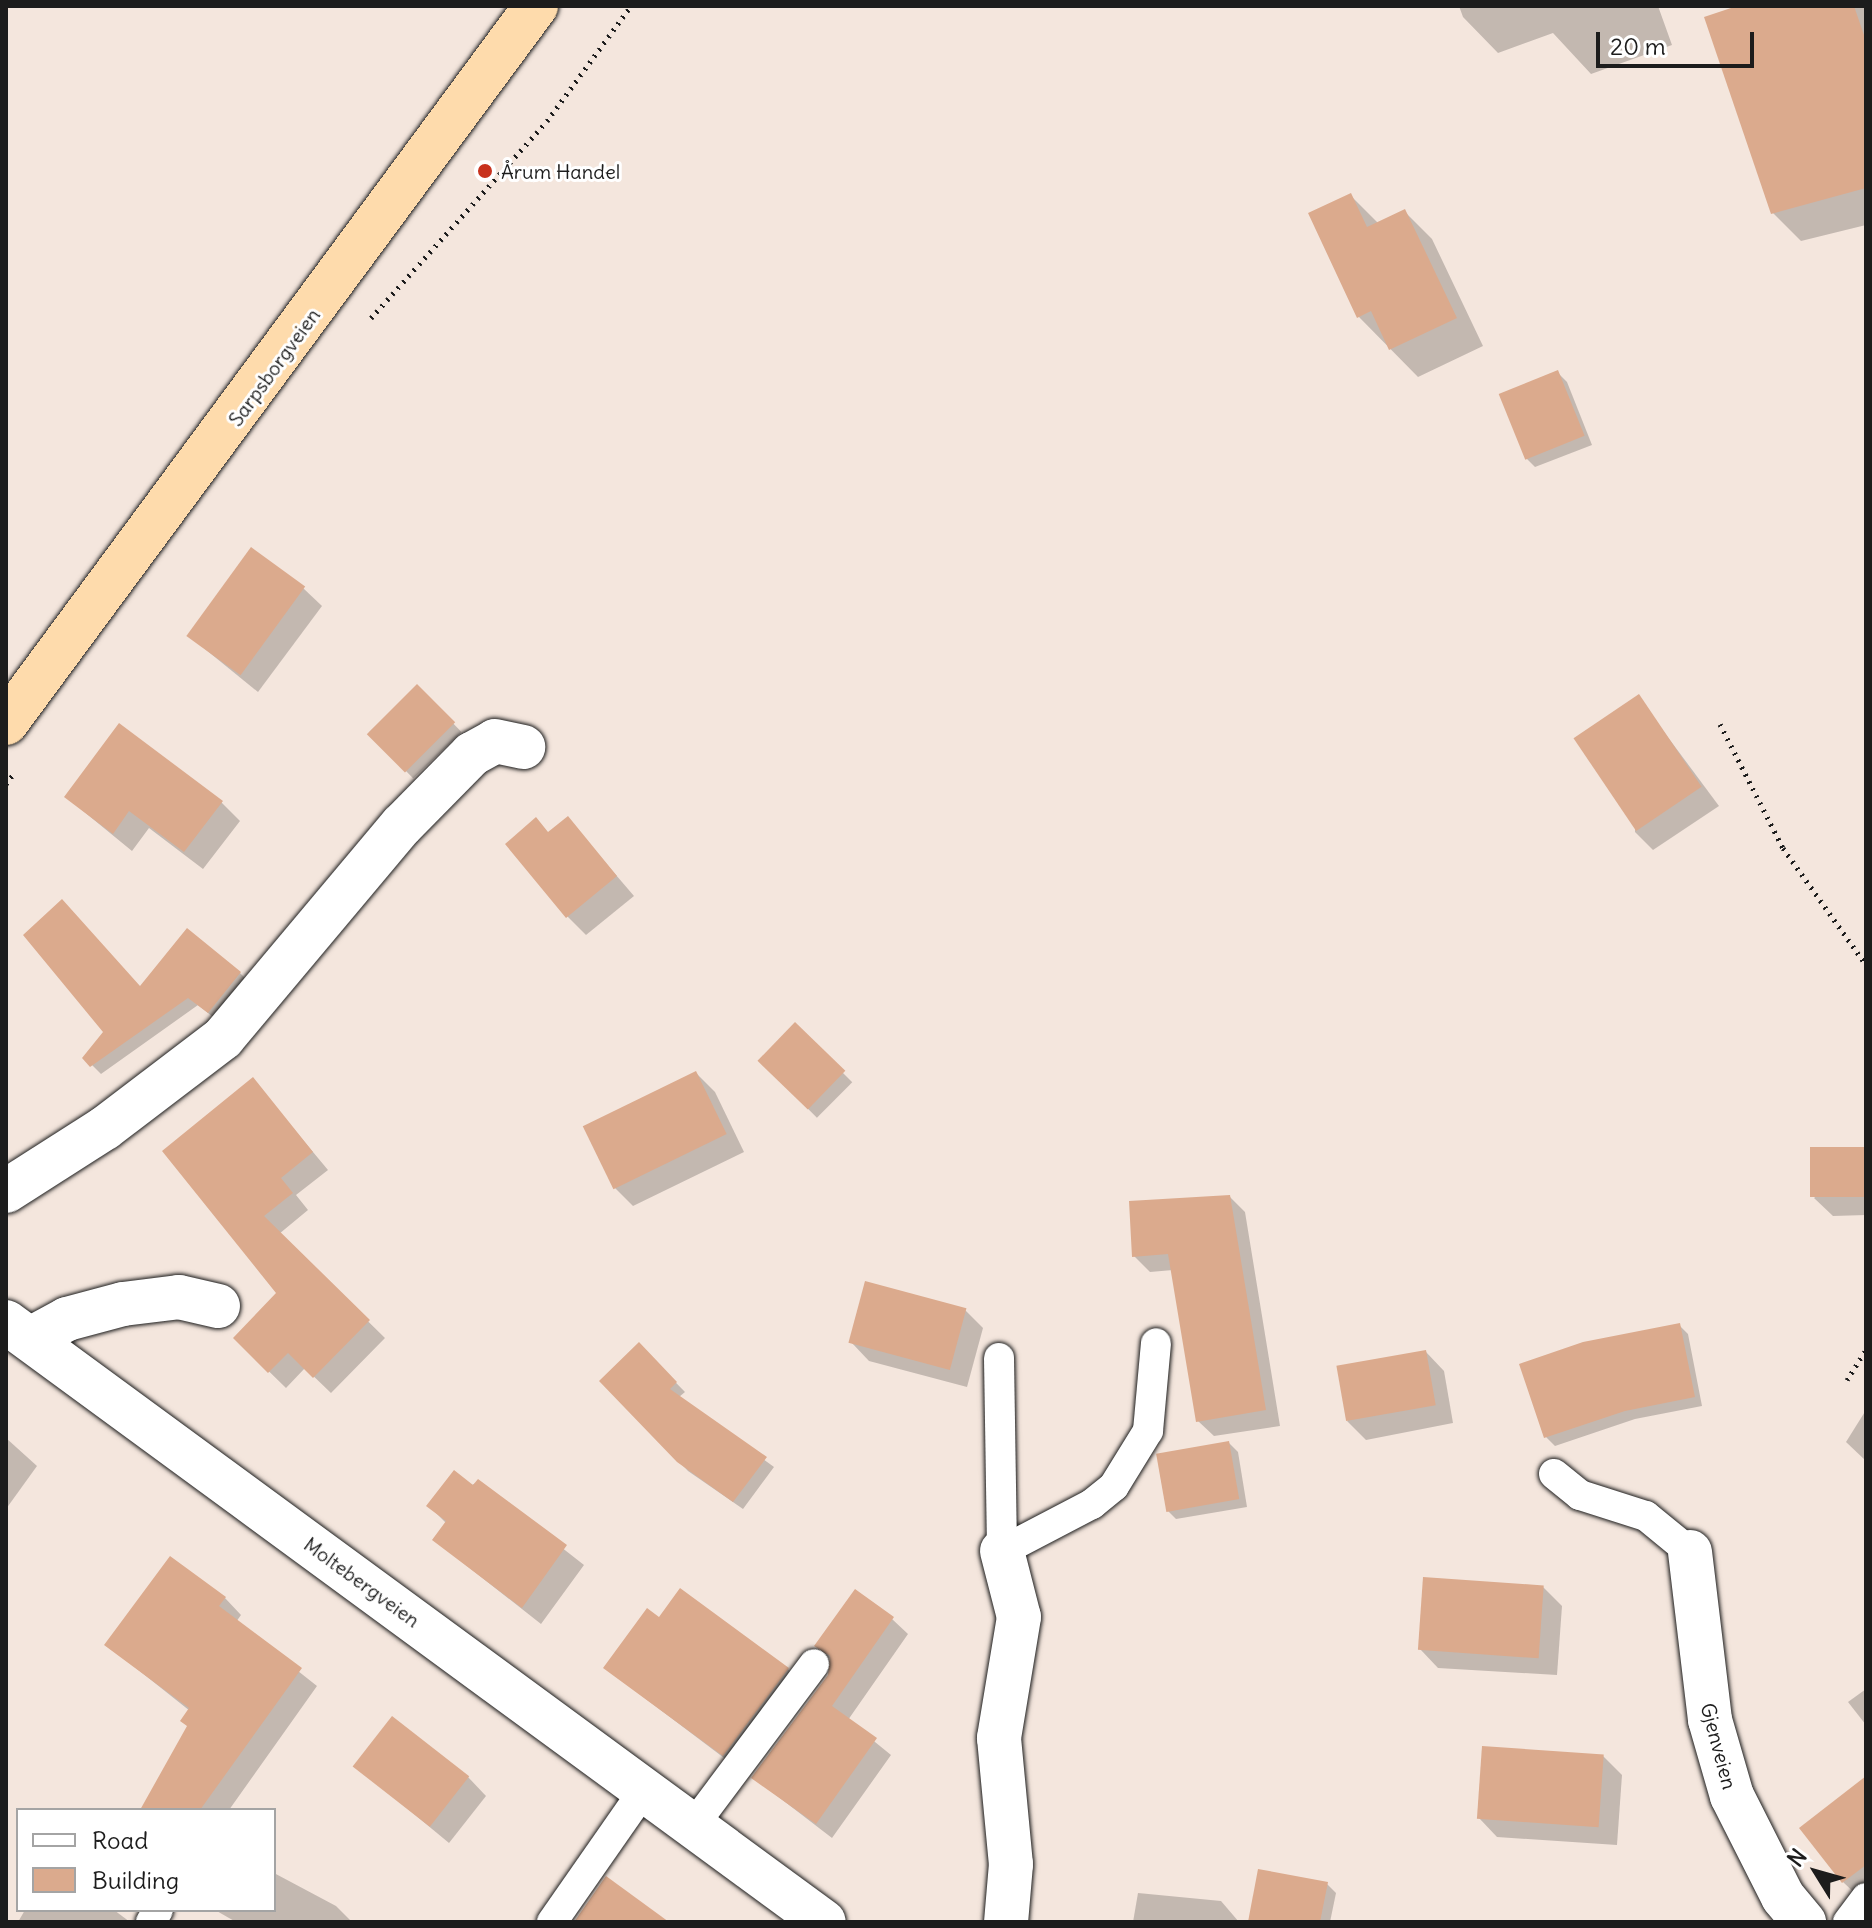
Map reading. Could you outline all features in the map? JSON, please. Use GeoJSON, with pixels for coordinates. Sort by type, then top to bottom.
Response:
{"type":"FeatureCollection","features":[{"type":"Feature","properties":{"kind":"highway","name":"Sarpsborgveien"},"geometry":{"type":"LineString","coordinates":[[6,723],[536,6]]}},
{"type":"Feature","properties":{"kind":"street"},"geometry":{"type":"LineString","coordinates":[[6,1191],[105,1128],[223,1038],[402,825],[472,754],[495,741],[523,747]]}},
{"type":"Feature","properties":{"kind":"street","name":"Moltebergveien"},"geometry":{"type":"LineString","coordinates":[[18,1330],[123,1304],[179,1297],[218,1306]]}},
{"type":"Feature","properties":{"kind":"street","name":"Moltebergveien"},"geometry":{"type":"LineString","coordinates":[[18,1330],[824,1922]]}},
{"type":"Feature","properties":{"kind":"street"},"geometry":{"type":"LineString","coordinates":[[1002,1551],[1019,1617],[999,1738],[1011,1864],[1006,1922]]}},
{"type":"Feature","properties":{"kind":"street","name":"Gjenveien"},"geometry":{"type":"LineString","coordinates":[[1690,1552],[1710,1720],[1732,1796],[1783,1897],[1804,1922]]}},
{"type":"Feature","properties":{"kind":"lane"},"geometry":{"type":"LineString","coordinates":[[999,1358],[1002,1551],[1092,1504],[1114,1486],[1148,1431],[1156,1343]]}},
{"type":"Feature","properties":{"kind":"lane"},"geometry":{"type":"LineString","coordinates":[[1554,1474],[1580,1495],[1646,1516],[1690,1552]]}},
{"type":"Feature","properties":{"kind":"lane"},"geometry":{"type":"LineString","coordinates":[[693,1826],[814,1664]]}},
{"type":"Feature","properties":{"kind":"lane"},"geometry":{"type":"LineString","coordinates":[[552,1922],[644,1790]]}},
{"type":"Feature","properties":{"kind":"lane"},"geometry":{"type":"LineString","coordinates":[[1848,1922],[1866,1898]]}},
{"type":"Feature","properties":{"kind":"path"},"geometry":{"type":"LineString","coordinates":[[1720,724],[1783,848],[1866,965]]}},
{"type":"Feature","properties":{"kind":"path"},"geometry":{"type":"LineString","coordinates":[[1847,1380],[1866,1349]]}},
{"type":"Feature","properties":{"kind":"building"},"geometry":{"type":"Polygon","coordinates":[[[1737,6],[1854,6],[1866,41],[1866,188],[1771,214],[1704,17],[1737,6]]]}},
{"type":"Feature","properties":{"kind":"building"},"geometry":{"type":"Polygon","coordinates":[[[1351,193],[1367,227],[1405,209],[1457,318],[1389,350],[1371,311],[1357,318],[1308,213],[1351,193]]]}},
{"type":"Feature","properties":{"kind":"building"},"geometry":{"type":"Polygon","coordinates":[[[1558,370],[1585,436],[1525,460],[1499,394],[1558,370]]]}},
{"type":"Feature","properties":{"kind":"building"},"geometry":{"type":"Polygon","coordinates":[[[251,547],[305,586],[241,675],[186,636],[251,547]]]}},
{"type":"Feature","properties":{"kind":"building"},"geometry":{"type":"Polygon","coordinates":[[[417,684],[455,722],[405,772],[367,734],[417,684]]]}},
{"type":"Feature","properties":{"kind":"building"},"geometry":{"type":"Polygon","coordinates":[[[1639,694],[1702,787],[1636,831],[1574,738],[1639,694]]]}},
{"type":"Feature","properties":{"kind":"building"},"geometry":{"type":"Polygon","coordinates":[[[119,723],[223,801],[184,852],[129,811],[113,834],[64,797],[119,723]]]}},
{"type":"Feature","properties":{"kind":"building"},"geometry":{"type":"Polygon","coordinates":[[[568,816],[617,876],[566,918],[505,844],[536,817],[548,832],[568,816]]]}},
{"type":"Feature","properties":{"kind":"building"},"geometry":{"type":"Polygon","coordinates":[[[62,899],[140,986],[187,928],[241,972],[208,1013],[188,998],[90,1067],[82,1058],[103,1032],[23,935],[62,899]]]}},
{"type":"Feature","properties":{"kind":"building"},"geometry":{"type":"Polygon","coordinates":[[[795,1022],[845,1071],[808,1109],[757,1061],[795,1022]]]}},
{"type":"Feature","properties":{"kind":"building"},"geometry":{"type":"Polygon","coordinates":[[[696,1071],[727,1134],[613,1189],[583,1126],[696,1071]]]}},
{"type":"Feature","properties":{"kind":"building"},"geometry":{"type":"Polygon","coordinates":[[[253,1077],[313,1152],[281,1178],[293,1193],[264,1216],[370,1320],[313,1378],[288,1353],[268,1373],[233,1338],[276,1293],[162,1151],[253,1077]]]}},
{"type":"Feature","properties":{"kind":"building"},"geometry":{"type":"Polygon","coordinates":[[[1810,1147],[1866,1147],[1866,1197],[1810,1197],[1810,1147]]]}},
{"type":"Feature","properties":{"kind":"building"},"geometry":{"type":"Polygon","coordinates":[[[1230,1195],[1266,1410],[1196,1422],[1168,1254],[1132,1257],[1129,1201],[1230,1195]]]}},
{"type":"Feature","properties":{"kind":"building"},"geometry":{"type":"Polygon","coordinates":[[[865,1281],[966,1308],[950,1370],[848,1343],[865,1281]]]}},
{"type":"Feature","properties":{"kind":"building"},"geometry":{"type":"Polygon","coordinates":[[[1680,1323],[1695,1397],[1625,1411],[1544,1438],[1519,1364],[1583,1342],[1680,1323]]]}},
{"type":"Feature","properties":{"kind":"building"},"geometry":{"type":"Polygon","coordinates":[[[639,1342],[677,1382],[670,1389],[767,1457],[733,1502],[677,1462],[599,1381],[639,1342]]]}},
{"type":"Feature","properties":{"kind":"building"},"geometry":{"type":"Polygon","coordinates":[[[1426,1350],[1436,1405],[1346,1421],[1336,1366],[1426,1350]]]}},
{"type":"Feature","properties":{"kind":"building"},"geometry":{"type":"Polygon","coordinates":[[[1229,1441],[1239,1499],[1166,1512],[1156,1454],[1229,1441]]]}},
{"type":"Feature","properties":{"kind":"building"},"geometry":{"type":"Polygon","coordinates":[[[454,1470],[473,1485],[478,1479],[567,1545],[522,1608],[432,1540],[446,1521],[426,1506],[454,1470]]]}},
{"type":"Feature","properties":{"kind":"building"},"geometry":{"type":"Polygon","coordinates":[[[170,1556],[226,1597],[219,1606],[302,1668],[201,1808],[141,1808],[187,1726],[180,1721],[189,1708],[104,1645],[170,1556]]]}},
{"type":"Feature","properties":{"kind":"building"},"geometry":{"type":"Polygon","coordinates":[[[1423,1577],[1544,1585],[1539,1658],[1418,1650],[1423,1577]]]}},
{"type":"Feature","properties":{"kind":"building"},"geometry":{"type":"Polygon","coordinates":[[[680,1588],[789,1668],[723,1756],[603,1668],[647,1608],[659,1617],[680,1588]]]}},
{"type":"Feature","properties":{"kind":"building"},"geometry":{"type":"Polygon","coordinates":[[[855,1589],[894,1617],[832,1706],[877,1738],[816,1824],[751,1778],[828,1675],[830,1656],[814,1646],[855,1589]]]}},
{"type":"Feature","properties":{"kind":"building"},"geometry":{"type":"Polygon","coordinates":[[[392,1716],[469,1776],[430,1827],[353,1766],[392,1716]]]}},
{"type":"Feature","properties":{"kind":"building"},"geometry":{"type":"Polygon","coordinates":[[[1482,1746],[1604,1755],[1599,1827],[1477,1819],[1482,1746]]]}},
{"type":"Feature","properties":{"kind":"building"},"geometry":{"type":"Polygon","coordinates":[[[1866,1776],[1866,1865],[1842,1883],[1799,1828],[1866,1776]]]}},
{"type":"Feature","properties":{"kind":"building"},"geometry":{"type":"Polygon","coordinates":[[[1258,1869],[1328,1882],[1320,1922],[1248,1922],[1258,1869]]]}},
{"type":"Feature","properties":{"kind":"building"},"geometry":{"type":"Polygon","coordinates":[[[606,1876],[669,1922],[574,1922],[606,1876]]]}},
{"type":"Feature","properties":{"kind":"place","name":"Årum Handel"},"geometry":{"type":"Point","coordinates":[485,171]}}]}
